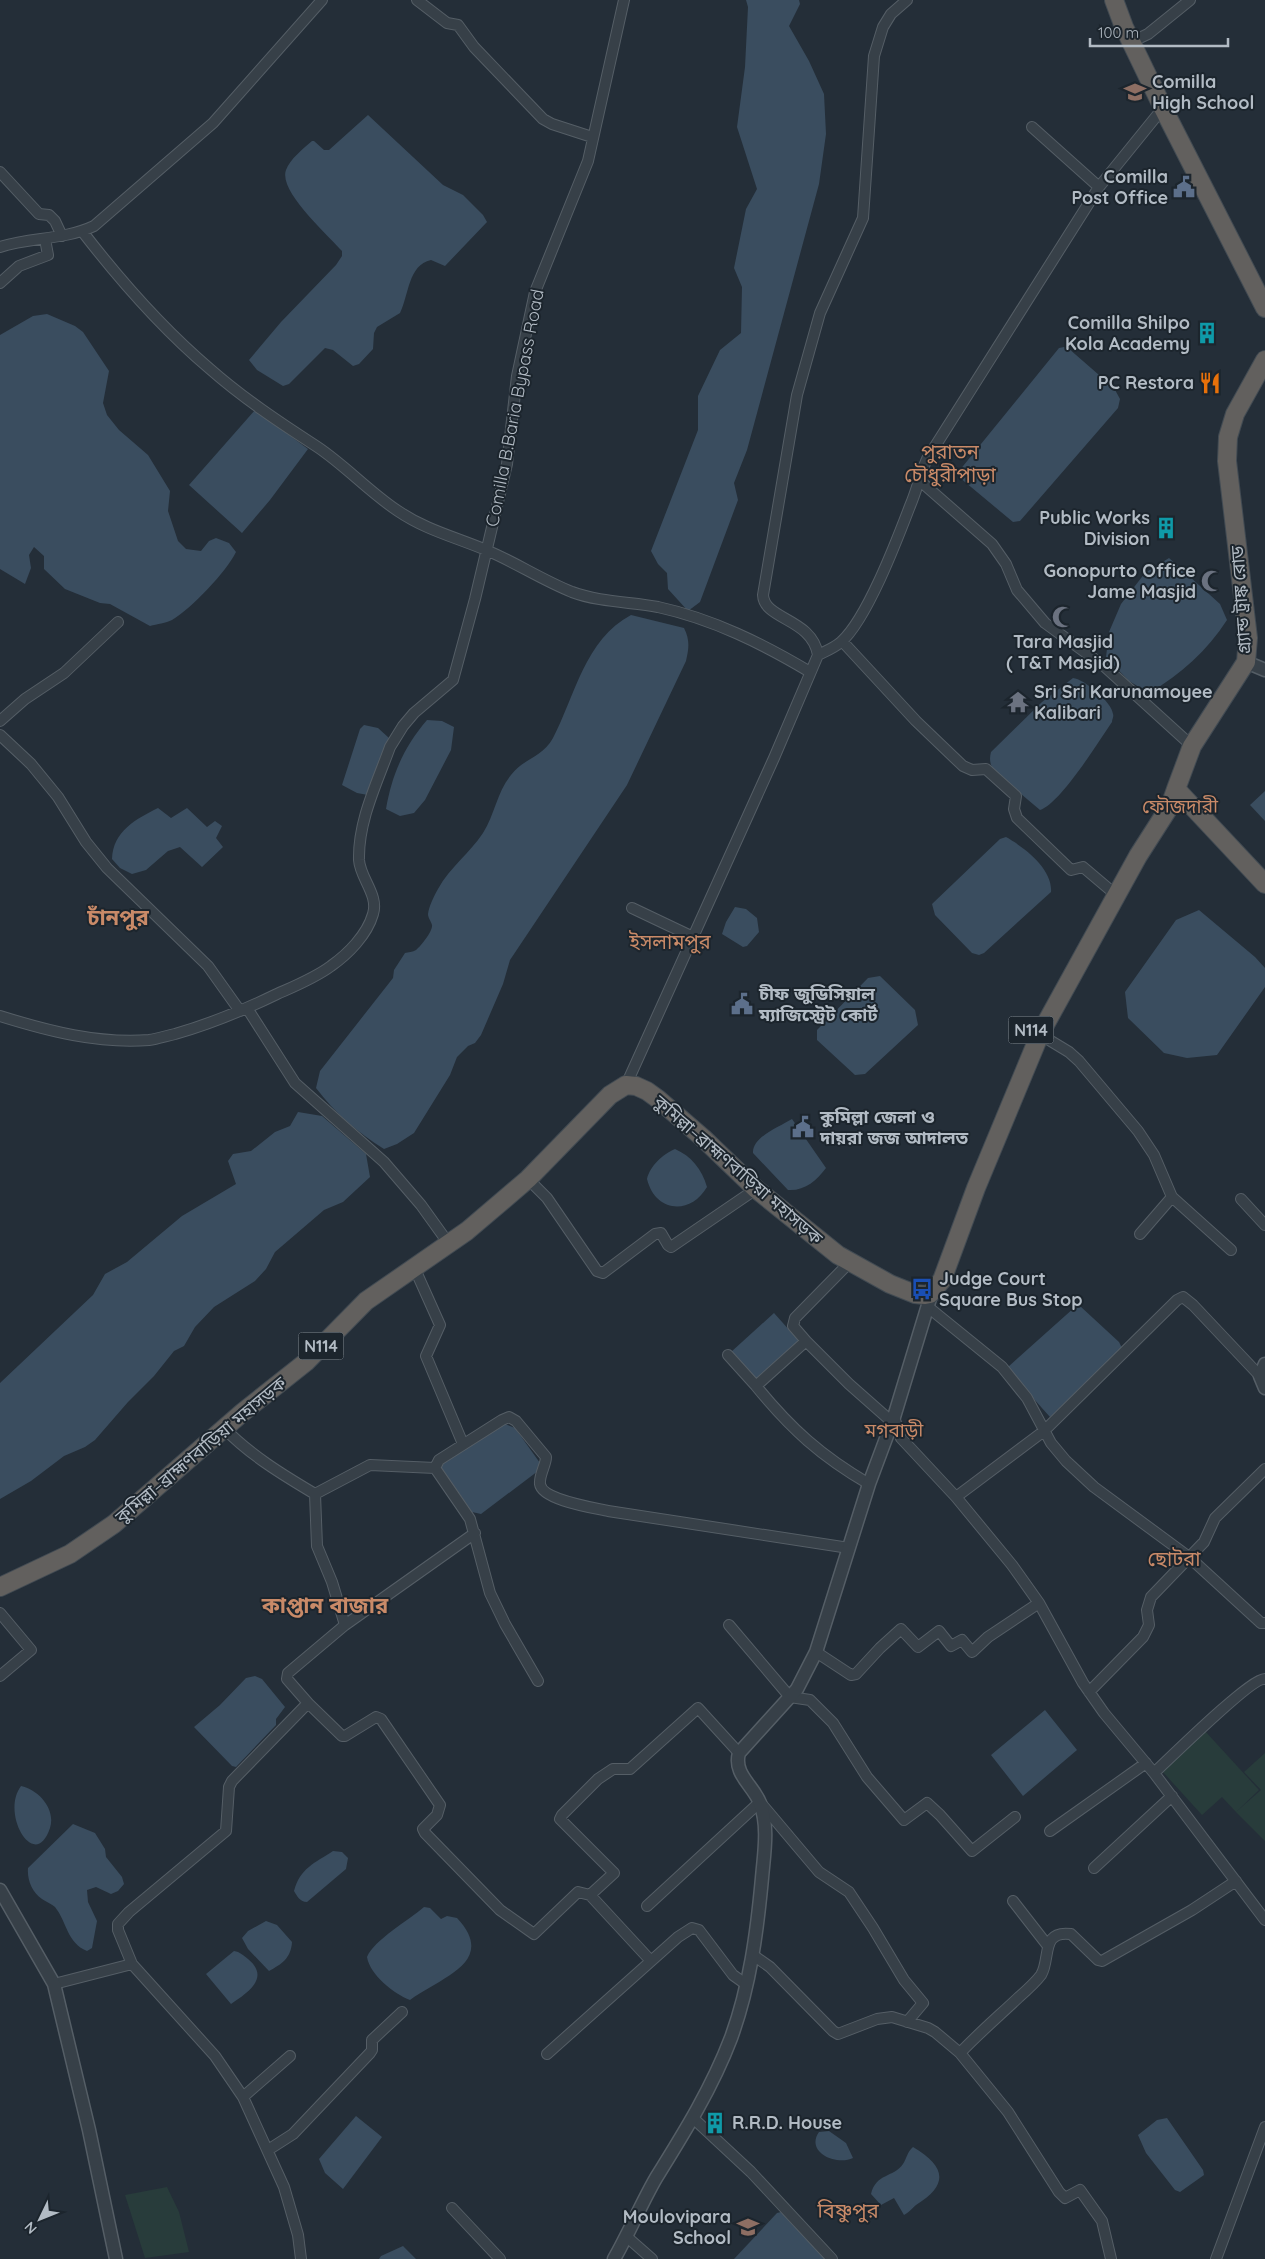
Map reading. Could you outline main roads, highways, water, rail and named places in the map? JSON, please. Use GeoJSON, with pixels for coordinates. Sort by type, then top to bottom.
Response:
{"type":"FeatureCollection","features":[{"type":"Feature","properties":{"kind":"highway"},"geometry":{"type":"LineString","coordinates":[[1114,0],[1131,42],[1163,108],[1265,308]]}},
{"type":"Feature","properties":{"kind":"highway","name":"গ্র্যান্ড ট্রাঙ্ক রোড"},"geometry":{"type":"LineString","coordinates":[[1176,789],[1192,746],[1246,662],[1248,638],[1227,461],[1228,438],[1235,414],[1265,360]]}},
{"type":"Feature","properties":{"kind":"highway"},"geometry":{"type":"LineString","coordinates":[[1176,789],[1265,884]]}},
{"type":"Feature","properties":{"kind":"highway","name":"N114"},"geometry":{"type":"LineString","coordinates":[[1035,1032],[1109,889],[1163,801],[1176,789]]}},
{"type":"Feature","properties":{"kind":"highway","name":"N114"},"geometry":{"type":"LineString","coordinates":[[1035,1032],[1138,856],[1170,806],[1176,789]]}},
{"type":"Feature","properties":{"kind":"highway","name":"কুমিল্লা–ব্রাহ্মণবাড়িয়া মহাসড়ক"},"geometry":{"type":"LineString","coordinates":[[0,1586],[70,1554],[114,1524],[224,1428],[306,1362],[366,1301],[414,1266],[449,1244],[528,1179],[610,1095],[626,1085],[636,1086],[658,1099],[756,1190],[800,1227],[850,1262],[890,1284],[925,1296],[930,1300],[932,1276],[957,1224],[1035,1032]]}},
{"type":"Feature","properties":{"kind":"water"},"geometry":{"type":"Polygon","coordinates":[[[746,0],[799,0],[800,4],[789,26],[809,61],[824,94],[826,134],[819,184],[747,450],[734,483],[738,500],[700,602],[688,611],[668,589],[667,573],[658,564],[651,551],[698,430],[698,396],[720,350],[741,333],[742,287],[734,268],[746,209],[757,189],[737,127],[745,67],[748,7],[746,0]]]}},
{"type":"Feature","properties":{"kind":"water"},"geometry":{"type":"Polygon","coordinates":[[[368,115],[443,185],[463,195],[483,215],[487,222],[445,266],[431,260],[423,263],[418,268],[413,274],[400,313],[377,327],[374,333],[373,349],[359,364],[353,366],[333,350],[325,348],[289,384],[283,386],[257,370],[249,360],[281,322],[336,265],[342,256],[342,251],[297,201],[286,179],[286,170],[294,158],[312,141],[324,150],[329,150],[368,115]]]}},
{"type":"Feature","properties":{"kind":"water"},"geometry":{"type":"Polygon","coordinates":[[[47,314],[75,326],[83,332],[109,371],[103,403],[107,415],[119,430],[148,455],[170,491],[168,511],[178,541],[186,549],[201,551],[209,541],[216,538],[229,543],[236,552],[208,589],[189,607],[170,621],[150,626],[110,604],[100,603],[65,589],[44,569],[44,556],[34,547],[29,555],[31,568],[25,584],[0,569],[0,335],[33,316],[47,314]]]}},
{"type":"Feature","properties":{"kind":"water"},"geometry":{"type":"Polygon","coordinates":[[[1059,348],[1068,348],[1114,388],[1120,399],[1118,408],[1020,521],[1013,522],[959,477],[959,471],[1059,348]]]}},
{"type":"Feature","properties":{"kind":"water"},"geometry":{"type":"Polygon","coordinates":[[[255,410],[308,449],[270,500],[242,533],[189,485],[255,410]]]}},
{"type":"Feature","properties":{"kind":"water"},"geometry":{"type":"Polygon","coordinates":[[[1169,558],[1220,604],[1227,620],[1202,652],[1172,678],[1149,693],[1129,681],[1106,657],[1109,632],[1121,604],[1145,573],[1169,558]]]}},
{"type":"Feature","properties":{"kind":"water"},"geometry":{"type":"Polygon","coordinates":[[[631,615],[684,628],[688,644],[686,661],[627,785],[510,960],[503,984],[481,1035],[475,1043],[468,1046],[457,1057],[450,1075],[414,1133],[397,1144],[384,1149],[347,1122],[323,1097],[316,1088],[320,1071],[393,978],[394,970],[405,953],[416,950],[431,931],[432,925],[428,915],[429,908],[443,881],[483,833],[502,789],[511,775],[516,769],[549,745],[583,670],[602,638],[615,625],[631,615]]]}},
{"type":"Feature","properties":{"kind":"water"},"geometry":{"type":"Polygon","coordinates":[[[1073,678],[1084,682],[1108,703],[1113,715],[1112,722],[1068,785],[1048,805],[1040,810],[995,772],[990,762],[991,752],[1042,702],[1073,678]]]}},
{"type":"Feature","properties":{"kind":"water"},"geometry":{"type":"Polygon","coordinates":[[[427,720],[442,721],[454,727],[451,750],[425,800],[414,813],[400,816],[386,809],[392,784],[400,762],[412,740],[427,720]]]}},
{"type":"Feature","properties":{"kind":"water"},"geometry":{"type":"Polygon","coordinates":[[[364,725],[378,728],[389,738],[368,795],[357,793],[342,785],[360,729],[364,725]]]}},
{"type":"Feature","properties":{"kind":"water"},"geometry":{"type":"Polygon","coordinates":[[[1265,791],[1265,821],[1250,805],[1265,791]]]}},
{"type":"Feature","properties":{"kind":"water"},"geometry":{"type":"Polygon","coordinates":[[[158,808],[171,818],[187,808],[207,827],[215,821],[222,826],[216,838],[223,847],[202,867],[180,847],[168,851],[146,870],[132,874],[120,868],[112,859],[113,849],[121,833],[134,822],[158,808]]]}},
{"type":"Feature","properties":{"kind":"water"},"geometry":{"type":"Polygon","coordinates":[[[1006,837],[1029,853],[1042,867],[1050,883],[1051,892],[984,953],[979,955],[972,953],[935,915],[932,904],[1000,839],[1006,837]]]}},
{"type":"Feature","properties":{"kind":"water"},"geometry":{"type":"Polygon","coordinates":[[[735,907],[746,909],[757,918],[759,932],[747,946],[743,947],[722,934],[726,922],[735,907]]]}},
{"type":"Feature","properties":{"kind":"water"},"geometry":{"type":"Polygon","coordinates":[[[1199,910],[1255,957],[1265,968],[1265,987],[1217,1055],[1187,1058],[1164,1053],[1128,1018],[1125,992],[1176,920],[1199,910]]]}},
{"type":"Feature","properties":{"kind":"water"},"geometry":{"type":"Polygon","coordinates":[[[880,976],[915,1010],[918,1025],[865,1074],[855,1075],[817,1040],[817,1030],[868,978],[880,976]]]}},
{"type":"Feature","properties":{"kind":"water"},"geometry":{"type":"Polygon","coordinates":[[[298,1112],[322,1116],[366,1154],[370,1177],[343,1202],[324,1210],[275,1252],[266,1269],[255,1281],[214,1307],[195,1327],[184,1346],[174,1351],[154,1376],[95,1440],[85,1447],[64,1456],[31,1481],[0,1499],[0,1383],[93,1295],[105,1274],[127,1262],[182,1216],[236,1184],[228,1161],[233,1154],[251,1151],[275,1132],[290,1126],[298,1112]]]}},
{"type":"Feature","properties":{"kind":"water"},"geometry":{"type":"Polygon","coordinates":[[[792,1119],[826,1168],[805,1187],[788,1190],[753,1153],[754,1147],[761,1137],[792,1119]]]}},
{"type":"Feature","properties":{"kind":"water"},"geometry":{"type":"Polygon","coordinates":[[[675,1149],[686,1155],[695,1164],[702,1174],[707,1187],[692,1203],[683,1206],[665,1204],[657,1198],[651,1190],[647,1179],[658,1161],[675,1149]]]}},
{"type":"Feature","properties":{"kind":"water"},"geometry":{"type":"Polygon","coordinates":[[[1080,1306],[1119,1342],[1122,1348],[1050,1417],[1008,1370],[1008,1367],[1075,1307],[1080,1306]]]}},
{"type":"Feature","properties":{"kind":"water"},"geometry":{"type":"Polygon","coordinates":[[[774,1313],[799,1341],[757,1380],[731,1352],[774,1313]]]}},
{"type":"Feature","properties":{"kind":"water"},"geometry":{"type":"Polygon","coordinates":[[[505,1424],[515,1428],[540,1463],[538,1471],[481,1514],[472,1512],[441,1467],[442,1463],[505,1424]]]}},
{"type":"Feature","properties":{"kind":"water"},"geometry":{"type":"Polygon","coordinates":[[[255,1676],[262,1679],[285,1707],[276,1719],[276,1725],[236,1767],[232,1766],[194,1727],[220,1705],[246,1678],[255,1676]]]}},
{"type":"Feature","properties":{"kind":"water"},"geometry":{"type":"Polygon","coordinates":[[[1045,1710],[1077,1750],[1023,1796],[991,1755],[1045,1710]]]}},
{"type":"Feature","properties":{"kind":"water"},"geometry":{"type":"Polygon","coordinates":[[[21,1786],[40,1796],[51,1814],[50,1828],[44,1840],[36,1844],[29,1842],[22,1834],[17,1823],[15,1811],[16,1798],[21,1786]]]}},
{"type":"Feature","properties":{"kind":"water"},"geometry":{"type":"Polygon","coordinates":[[[73,1824],[95,1833],[105,1849],[106,1857],[122,1877],[124,1884],[118,1891],[111,1894],[96,1887],[87,1890],[88,1902],[97,1921],[92,1948],[87,1951],[71,1938],[55,1907],[35,1893],[28,1877],[28,1868],[73,1824]]]}},
{"type":"Feature","properties":{"kind":"water"},"geometry":{"type":"Polygon","coordinates":[[[333,1851],[342,1852],[348,1858],[346,1869],[307,1902],[301,1900],[294,1891],[300,1877],[314,1863],[333,1851]]]}},
{"type":"Feature","properties":{"kind":"water"},"geometry":{"type":"Polygon","coordinates":[[[424,1907],[430,1908],[441,1919],[447,1916],[457,1918],[468,1933],[471,1946],[468,1957],[460,1967],[410,2000],[397,1993],[378,1977],[369,1964],[367,1957],[384,1937],[424,1907]]]}},
{"type":"Feature","properties":{"kind":"water"},"geometry":{"type":"Polygon","coordinates":[[[266,1921],[277,1925],[292,1942],[290,1952],[285,1960],[269,1971],[248,1949],[242,1938],[248,1931],[266,1921]]]}},
{"type":"Feature","properties":{"kind":"water"},"geometry":{"type":"Polygon","coordinates":[[[234,1951],[243,1955],[255,1966],[257,1979],[244,1995],[231,2004],[206,1974],[234,1951]]]}},
{"type":"Feature","properties":{"kind":"water"},"geometry":{"type":"Polygon","coordinates":[[[356,2116],[382,2137],[343,2189],[325,2173],[319,2159],[356,2116]]]}},
{"type":"Feature","properties":{"kind":"water"},"geometry":{"type":"Polygon","coordinates":[[[1167,2118],[1203,2170],[1204,2175],[1180,2192],[1175,2190],[1146,2153],[1138,2135],[1157,2120],[1167,2118]]]}},
{"type":"Feature","properties":{"kind":"water"},"geometry":{"type":"Polygon","coordinates":[[[829,2131],[846,2143],[853,2158],[846,2160],[831,2159],[819,2151],[816,2146],[816,2139],[819,2132],[829,2131]]]}},
{"type":"Feature","properties":{"kind":"water"},"geometry":{"type":"Polygon","coordinates":[[[913,2147],[932,2161],[939,2175],[934,2190],[904,2215],[894,2198],[881,2205],[871,2194],[877,2182],[903,2164],[913,2147]]]}},
{"type":"Feature","properties":{"kind":"water"},"geometry":{"type":"Polygon","coordinates":[[[781,2212],[829,2259],[734,2259],[777,2213],[781,2212]]]}},
{"type":"Feature","properties":{"kind":"water"},"geometry":{"type":"Polygon","coordinates":[[[403,2246],[416,2259],[379,2259],[381,2256],[403,2246]]]}},
{"type":"Feature","properties":{"kind":"place","name":"Comilla High School"},"geometry":{"type":"Point","coordinates":[1135,92]}},
{"type":"Feature","properties":{"kind":"place","name":"Comilla Post Office"},"geometry":{"type":"Point","coordinates":[1184,187]}},
{"type":"Feature","properties":{"kind":"place","name":"Comilla Shilpo Kola Academy"},"geometry":{"type":"Point","coordinates":[1207,333]}},
{"type":"Feature","properties":{"kind":"place","name":"PC Restora"},"geometry":{"type":"Point","coordinates":[1210,383]}},
{"type":"Feature","properties":{"kind":"place","name":"Public Works Division"},"geometry":{"type":"Point","coordinates":[1166,528]}},
{"type":"Feature","properties":{"kind":"place","name":"Gonopurto Office Jame Masjid"},"geometry":{"type":"Point","coordinates":[1212,581]}},
{"type":"Feature","properties":{"kind":"place","name":"Tara Masjid ( T&T Masjid)"},"geometry":{"type":"Point","coordinates":[1063,617]}},
{"type":"Feature","properties":{"kind":"place","name":"Sri Sri Karunamoyee Kalibari"},"geometry":{"type":"Point","coordinates":[1018,702]}},
{"type":"Feature","properties":{"kind":"place","name":"চীফ জুডিসিয়াল ম্যাজিস্ট্রেট কোর্ট"},"geometry":{"type":"Point","coordinates":[742,1004]}},
{"type":"Feature","properties":{"kind":"place","name":"কুমিল্লা জেলা ও দায়রা জজ আদালত"},"geometry":{"type":"Point","coordinates":[803,1127]}},
{"type":"Feature","properties":{"kind":"place","name":"Judge Court Square Bus Stop"},"geometry":{"type":"Point","coordinates":[922,1289]}},
{"type":"Feature","properties":{"kind":"place","name":"R.R.D. House"},"geometry":{"type":"Point","coordinates":[715,2123]}},
{"type":"Feature","properties":{"kind":"place","name":"Moulovipara School"},"geometry":{"type":"Point","coordinates":[748,2227]}},
{"type":"Feature","properties":{"kind":"district","name":"পুরাতন চৌধুরীপাড়া"},"geometry":{"type":"Point","coordinates":[950,464]}},
{"type":"Feature","properties":{"kind":"district","name":"ফৌজদারী"},"geometry":{"type":"Point","coordinates":[1180,806]}},
{"type":"Feature","properties":{"kind":"district","name":"চাঁনপুর"},"geometry":{"type":"Point","coordinates":[118,917]}},
{"type":"Feature","properties":{"kind":"district","name":"ইসলামপুর"},"geometry":{"type":"Point","coordinates":[670,942]}},
{"type":"Feature","properties":{"kind":"district","name":"মগবাড়ী"},"geometry":{"type":"Point","coordinates":[894,1430]}},
{"type":"Feature","properties":{"kind":"district","name":"ছোটরা"},"geometry":{"type":"Point","coordinates":[1174,1559]}},
{"type":"Feature","properties":{"kind":"district","name":"কাপ্তান বাজার"},"geometry":{"type":"Point","coordinates":[325,1605]}},
{"type":"Feature","properties":{"kind":"district","name":"বিষ্ণুপুর"},"geometry":{"type":"Point","coordinates":[848,2211]}}]}
